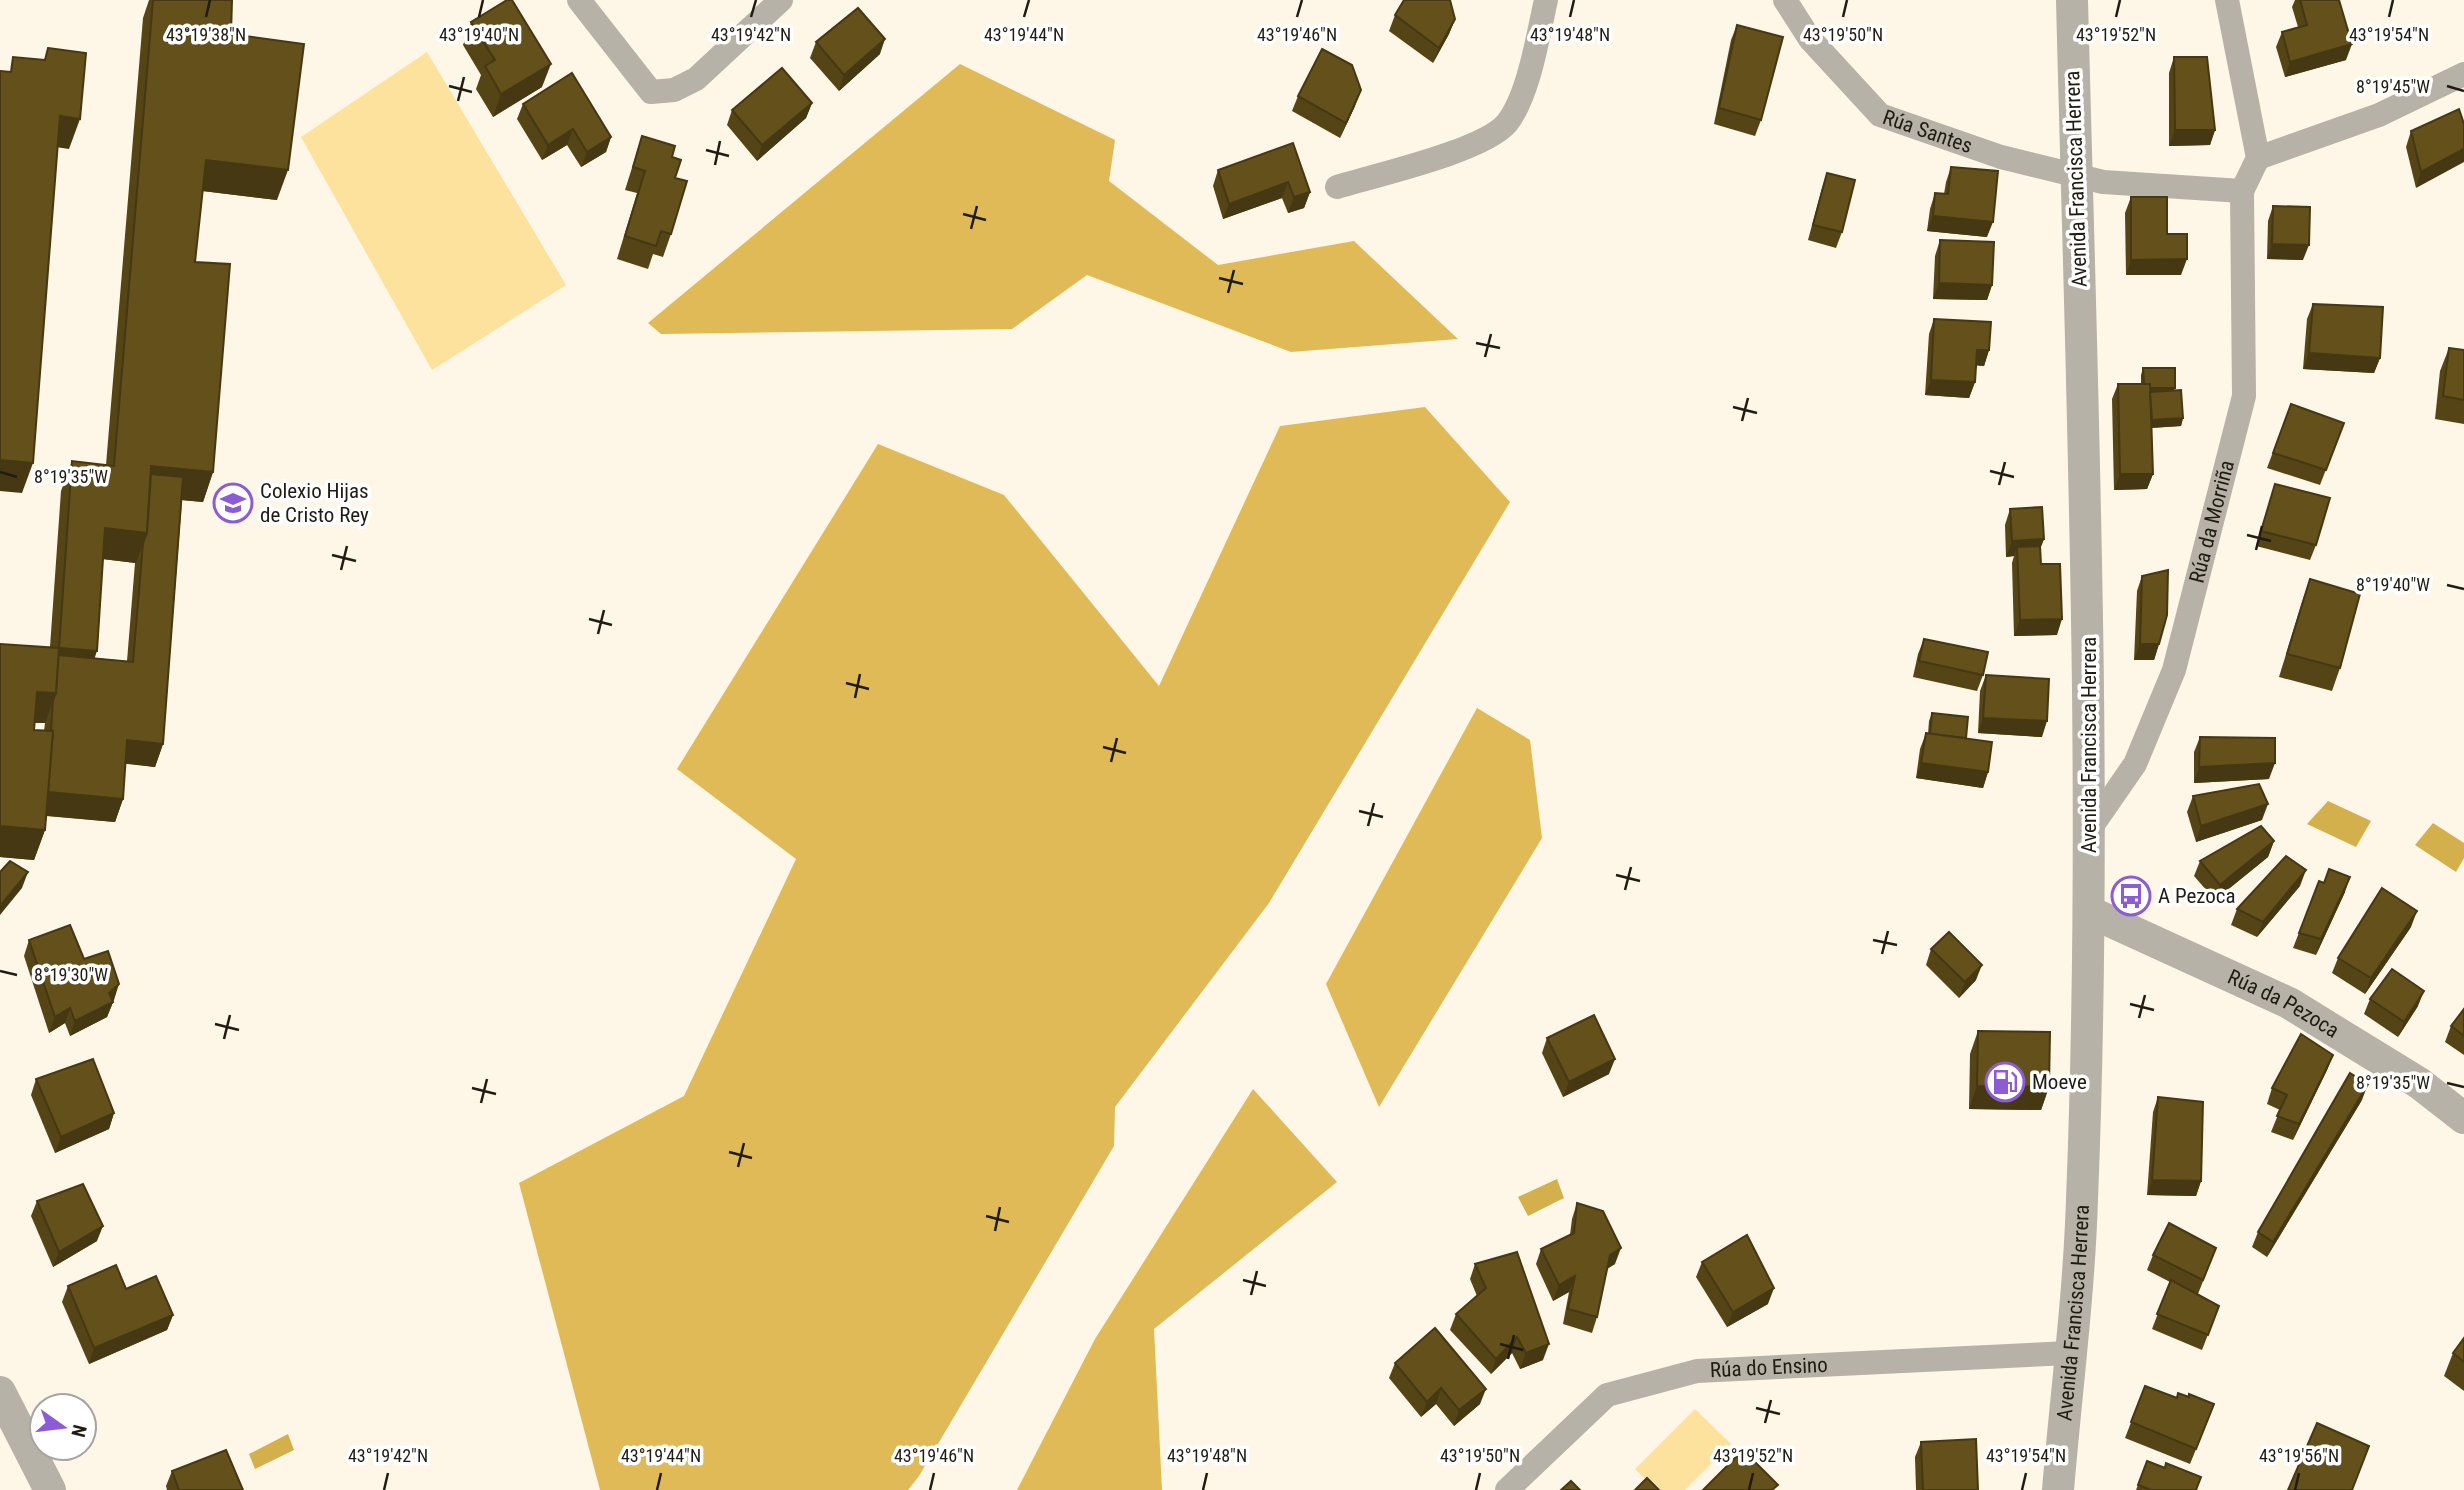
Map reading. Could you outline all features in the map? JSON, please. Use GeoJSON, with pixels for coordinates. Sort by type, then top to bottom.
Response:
{"type":"FeatureCollection","features":[{"type":"Feature","properties":{"kind":"street"},"geometry":{"type":"LineString","coordinates":[[579,0],[651,92],[674,90],[696,79],[781,0]]}},
{"type":"Feature","properties":{"kind":"street"},"geometry":{"type":"LineString","coordinates":[[1337,187],[1482,142],[1506,124],[1519,101],[1546,0]]}},
{"type":"Feature","properties":{"kind":"street","name":"Rúa Santes"},"geometry":{"type":"LineString","coordinates":[[1785,0],[1810,39],[1880,115],[2001,157],[2076,176]]}},
{"type":"Feature","properties":{"kind":"street","name":"Avenida Francisca Herrera"},"geometry":{"type":"LineString","coordinates":[[2058,1490],[2082,1202],[2090,912],[2090,667],[2072,0]]}},
{"type":"Feature","properties":{"kind":"street"},"geometry":{"type":"LineString","coordinates":[[2227,0],[2258,158],[2379,115],[2464,74]]}},
{"type":"Feature","properties":{"kind":"street","name":"Rúa da Morriña"},"geometry":{"type":"LineString","coordinates":[[2090,829],[2135,764],[2174,670],[2244,396],[2242,191],[2258,158]]}},
{"type":"Feature","properties":{"kind":"street"},"geometry":{"type":"LineString","coordinates":[[2076,176],[2103,182],[2242,191]]}},
{"type":"Feature","properties":{"kind":"street","name":"Rúa da Pezoca"},"geometry":{"type":"LineString","coordinates":[[2090,912],[2289,1003],[2419,1083],[2464,1118]]}},
{"type":"Feature","properties":{"kind":"street","name":"Rúa do Ensino"},"geometry":{"type":"LineString","coordinates":[[1507,1490],[1607,1395],[1697,1371],[2069,1353]]}},
{"type":"Feature","properties":{"kind":"street"},"geometry":{"type":"LineString","coordinates":[[0,1392],[50,1490]]}},
{"type":"Feature","properties":{"kind":"shaded area"},"geometry":{"type":"Polygon","coordinates":[[[427,52],[566,285],[432,370],[301,137],[427,52]]]}},
{"type":"Feature","properties":{"kind":"shaded area"},"geometry":{"type":"Polygon","coordinates":[[[960,64],[1115,140],[1109,181],[1218,265],[1354,241],[1458,339],[1291,352],[1087,275],[1012,329],[661,334],[648,323],[960,64]]]}},
{"type":"Feature","properties":{"kind":"shaded area"},"geometry":{"type":"Polygon","coordinates":[[[1425,407],[1510,502],[1269,903],[1115,1107],[1114,1146],[919,1476],[908,1490],[600,1490],[519,1183],[684,1096],[796,859],[677,769],[878,444],[1004,495],[1159,686],[1280,426],[1425,407]]]}},
{"type":"Feature","properties":{"kind":"shaded area"},"geometry":{"type":"Polygon","coordinates":[[[1477,708],[1530,740],[1542,838],[1379,1107],[1326,984],[1477,708]]]}},
{"type":"Feature","properties":{"kind":"shaded area"},"geometry":{"type":"Polygon","coordinates":[[[2328,801],[2371,821],[2356,847],[2307,824],[2328,801]]]}},
{"type":"Feature","properties":{"kind":"shaded area"},"geometry":{"type":"Polygon","coordinates":[[[2433,823],[2464,843],[2464,858],[2456,872],[2415,845],[2433,823]]]}},
{"type":"Feature","properties":{"kind":"shaded area"},"geometry":{"type":"Polygon","coordinates":[[[1253,1089],[1337,1182],[1154,1329],[1162,1490],[1017,1490],[1095,1339],[1253,1089]]]}},
{"type":"Feature","properties":{"kind":"shaded area"},"geometry":{"type":"Polygon","coordinates":[[[1557,1179],[1564,1198],[1528,1216],[1518,1197],[1557,1179]]]}},
{"type":"Feature","properties":{"kind":"shaded area"},"geometry":{"type":"Polygon","coordinates":[[[1695,1409],[1731,1444],[1685,1490],[1656,1490],[1635,1469],[1695,1409]]]}},
{"type":"Feature","properties":{"kind":"shaded area"},"geometry":{"type":"Polygon","coordinates":[[[288,1434],[294,1450],[255,1469],[249,1454],[288,1434]]]}},
{"type":"Feature","properties":{"kind":"building"},"geometry":{"type":"Polygon","coordinates":[[[153,0],[232,0],[231,34],[304,44],[288,170],[206,160],[195,262],[230,264],[213,472],[151,466],[147,533],[105,528],[97,651],[59,648],[72,461],[114,466],[153,0]]]}},
{"type":"Feature","properties":{"kind":"building"},"geometry":{"type":"Polygon","coordinates":[[[507,0],[512,0],[551,64],[501,94],[485,66],[495,60],[471,22],[507,0]]]}},
{"type":"Feature","properties":{"kind":"building"},"geometry":{"type":"Polygon","coordinates":[[[1404,0],[1450,0],[1455,19],[1439,48],[1395,15],[1404,0]]]}},
{"type":"Feature","properties":{"kind":"building"},"geometry":{"type":"Polygon","coordinates":[[[2300,0],[2339,0],[2352,44],[2290,62],[2282,32],[2307,25],[2300,0]]]}},
{"type":"Feature","properties":{"kind":"building"},"geometry":{"type":"Polygon","coordinates":[[[858,8],[885,39],[844,75],[816,42],[858,8]]]}},
{"type":"Feature","properties":{"kind":"building"},"geometry":{"type":"Polygon","coordinates":[[[1737,25],[1783,37],[1761,120],[1719,108],[1737,25]]]}},
{"type":"Feature","properties":{"kind":"building"},"geometry":{"type":"Polygon","coordinates":[[[48,48],[86,53],[80,119],[60,116],[33,463],[0,460],[0,71],[11,72],[13,57],[45,60],[48,48]]]}},
{"type":"Feature","properties":{"kind":"building"},"geometry":{"type":"Polygon","coordinates":[[[1322,49],[1352,65],[1361,90],[1346,123],[1298,96],[1322,49]]]}},
{"type":"Feature","properties":{"kind":"building"},"geometry":{"type":"Polygon","coordinates":[[[2174,57],[2207,57],[2215,130],[2175,130],[2174,57]]]}},
{"type":"Feature","properties":{"kind":"building"},"geometry":{"type":"Polygon","coordinates":[[[782,68],[812,103],[762,145],[732,110],[782,68]]]}},
{"type":"Feature","properties":{"kind":"building"},"geometry":{"type":"Polygon","coordinates":[[[572,73],[611,137],[587,152],[573,129],[548,145],[523,104],[572,73]]]}},
{"type":"Feature","properties":{"kind":"building"},"geometry":{"type":"Polygon","coordinates":[[[2459,109],[2464,124],[2464,149],[2421,172],[2411,131],[2459,109]]]}},
{"type":"Feature","properties":{"kind":"building"},"geometry":{"type":"Polygon","coordinates":[[[642,136],[675,146],[672,157],[681,160],[675,178],[687,181],[671,234],[661,231],[656,246],[625,236],[645,171],[633,167],[642,136]]]}},
{"type":"Feature","properties":{"kind":"building"},"geometry":{"type":"Polygon","coordinates":[[[1293,143],[1310,192],[1294,197],[1288,182],[1229,204],[1218,170],[1293,143]]]}},
{"type":"Feature","properties":{"kind":"building"},"geometry":{"type":"Polygon","coordinates":[[[1951,167],[1998,171],[1993,222],[1933,216],[1935,193],[1948,194],[1951,167]]]}},
{"type":"Feature","properties":{"kind":"building"},"geometry":{"type":"Polygon","coordinates":[[[1827,173],[1855,180],[1842,232],[1813,225],[1827,173]]]}},
{"type":"Feature","properties":{"kind":"building"},"geometry":{"type":"Polygon","coordinates":[[[2131,197],[2167,197],[2167,234],[2187,234],[2187,259],[2131,260],[2131,197]]]}},
{"type":"Feature","properties":{"kind":"building"},"geometry":{"type":"Polygon","coordinates":[[[2273,206],[2310,207],[2309,245],[2272,244],[2273,206]]]}},
{"type":"Feature","properties":{"kind":"building"},"geometry":{"type":"Polygon","coordinates":[[[1940,240],[1994,242],[1992,285],[1939,283],[1940,240]]]}},
{"type":"Feature","properties":{"kind":"building"},"geometry":{"type":"Polygon","coordinates":[[[2313,304],[2383,307],[2380,358],[2309,353],[2313,304]]]}},
{"type":"Feature","properties":{"kind":"building"},"geometry":{"type":"Polygon","coordinates":[[[1934,319],[1991,322],[1989,350],[1977,350],[1975,382],[1931,380],[1934,319]]]}},
{"type":"Feature","properties":{"kind":"building"},"geometry":{"type":"Polygon","coordinates":[[[2449,348],[2464,350],[2464,400],[2443,396],[2449,348]]]}},
{"type":"Feature","properties":{"kind":"building"},"geometry":{"type":"Polygon","coordinates":[[[2143,368],[2175,368],[2175,388],[2150,388],[2150,384],[2144,384],[2143,368]]]}},
{"type":"Feature","properties":{"kind":"building"},"geometry":{"type":"Polygon","coordinates":[[[2118,384],[2150,384],[2153,474],[2120,474],[2118,384]]]}},
{"type":"Feature","properties":{"kind":"building"},"geometry":{"type":"Polygon","coordinates":[[[2181,390],[2183,418],[2152,420],[2150,392],[2181,390]]]}},
{"type":"Feature","properties":{"kind":"building"},"geometry":{"type":"Polygon","coordinates":[[[2291,404],[2344,423],[2326,470],[2273,453],[2291,404]]]}},
{"type":"Feature","properties":{"kind":"building"},"geometry":{"type":"Polygon","coordinates":[[[151,474],[183,477],[163,744],[127,740],[123,799],[48,792],[58,655],[133,662],[151,474]]]}},
{"type":"Feature","properties":{"kind":"building"},"geometry":{"type":"Polygon","coordinates":[[[2275,484],[2330,498],[2316,545],[2261,531],[2275,484]]]}},
{"type":"Feature","properties":{"kind":"building"},"geometry":{"type":"Polygon","coordinates":[[[2042,507],[2044,539],[2012,541],[2010,509],[2042,507]]]}},
{"type":"Feature","properties":{"kind":"building"},"geometry":{"type":"Polygon","coordinates":[[[2040,546],[2041,564],[2060,564],[2062,619],[2020,620],[2017,547],[2040,546]]]}},
{"type":"Feature","properties":{"kind":"building"},"geometry":{"type":"Polygon","coordinates":[[[2168,570],[2167,615],[2159,644],[2140,644],[2142,576],[2168,570]]]}},
{"type":"Feature","properties":{"kind":"building"},"geometry":{"type":"Polygon","coordinates":[[[2310,579],[2360,594],[2340,668],[2287,654],[2310,579]]]}},
{"type":"Feature","properties":{"kind":"building"},"geometry":{"type":"Polygon","coordinates":[[[1924,639],[1988,652],[1983,675],[1919,661],[1924,639]]]}},
{"type":"Feature","properties":{"kind":"building"},"geometry":{"type":"Polygon","coordinates":[[[0,644],[59,648],[56,693],[37,692],[34,730],[53,731],[45,830],[0,826],[0,644]]]}},
{"type":"Feature","properties":{"kind":"building"},"geometry":{"type":"Polygon","coordinates":[[[1986,675],[2049,679],[2047,721],[1983,718],[1986,675]]]}},
{"type":"Feature","properties":{"kind":"building"},"geometry":{"type":"Polygon","coordinates":[[[1932,713],[1968,717],[1966,738],[1930,734],[1932,713]]]}},
{"type":"Feature","properties":{"kind":"building"},"geometry":{"type":"Polygon","coordinates":[[[1926,733],[1992,742],[1988,772],[1921,763],[1926,733]]]}},
{"type":"Feature","properties":{"kind":"building"},"geometry":{"type":"Polygon","coordinates":[[[2200,737],[2275,738],[2275,763],[2199,767],[2200,737]]]}},
{"type":"Feature","properties":{"kind":"building"},"geometry":{"type":"Polygon","coordinates":[[[2259,784],[2268,804],[2201,826],[2193,796],[2259,784]]]}},
{"type":"Feature","properties":{"kind":"building"},"geometry":{"type":"Polygon","coordinates":[[[2261,826],[2274,841],[2220,885],[2200,861],[2261,826]]]}},
{"type":"Feature","properties":{"kind":"building"},"geometry":{"type":"Polygon","coordinates":[[[2286,856],[2306,870],[2263,922],[2237,909],[2286,856]]]}},
{"type":"Feature","properties":{"kind":"building"},"geometry":{"type":"Polygon","coordinates":[[[10,861],[28,872],[0,906],[0,872],[10,861]]]}},
{"type":"Feature","properties":{"kind":"building"},"geometry":{"type":"Polygon","coordinates":[[[2329,869],[2350,877],[2321,939],[2299,933],[2319,881],[2324,883],[2329,869]]]}},
{"type":"Feature","properties":{"kind":"building"},"geometry":{"type":"Polygon","coordinates":[[[2382,888],[2417,911],[2371,978],[2338,958],[2382,888]]]}},
{"type":"Feature","properties":{"kind":"building"},"geometry":{"type":"Polygon","coordinates":[[[70,925],[84,959],[108,951],[119,984],[109,993],[113,1002],[75,1021],[70,1008],[55,1017],[29,940],[70,925]]]}},
{"type":"Feature","properties":{"kind":"building"},"geometry":{"type":"Polygon","coordinates":[[[1949,932],[1982,965],[1965,982],[1931,949],[1949,932]]]}},
{"type":"Feature","properties":{"kind":"building"},"geometry":{"type":"Polygon","coordinates":[[[2392,969],[2424,991],[2404,1022],[2370,999],[2392,969]]]}},
{"type":"Feature","properties":{"kind":"building"},"geometry":{"type":"Polygon","coordinates":[[[2464,1009],[2464,1036],[2451,1026],[2464,1009]]]}},
{"type":"Feature","properties":{"kind":"building"},"geometry":{"type":"Polygon","coordinates":[[[1594,1015],[1615,1059],[1569,1082],[1547,1038],[1594,1015]]]}},
{"type":"Feature","properties":{"kind":"building"},"geometry":{"type":"Polygon","coordinates":[[[1978,1031],[2050,1032],[2049,1087],[1977,1086],[1978,1031]]]}},
{"type":"Feature","properties":{"kind":"building"},"geometry":{"type":"Polygon","coordinates":[[[2301,1034],[2333,1055],[2299,1124],[2277,1116],[2287,1095],[2272,1088],[2301,1034]]]}},
{"type":"Feature","properties":{"kind":"building"},"geometry":{"type":"Polygon","coordinates":[[[93,1059],[114,1113],[61,1137],[36,1079],[93,1059]]]}},
{"type":"Feature","properties":{"kind":"building"},"geometry":{"type":"Polygon","coordinates":[[[2350,1073],[2368,1084],[2273,1242],[2258,1232],[2350,1073]]]}},
{"type":"Feature","properties":{"kind":"building"},"geometry":{"type":"Polygon","coordinates":[[[2158,1097],[2203,1102],[2201,1181],[2152,1180],[2158,1097]]]}},
{"type":"Feature","properties":{"kind":"building"},"geometry":{"type":"Polygon","coordinates":[[[83,1184],[103,1226],[59,1252],[37,1201],[83,1184]]]}},
{"type":"Feature","properties":{"kind":"building"},"geometry":{"type":"Polygon","coordinates":[[[1577,1203],[1603,1211],[1621,1248],[1610,1255],[1597,1317],[1568,1309],[1575,1276],[1559,1285],[1541,1249],[1574,1233],[1577,1203]]]}},
{"type":"Feature","properties":{"kind":"building"},"geometry":{"type":"Polygon","coordinates":[[[2169,1223],[2216,1248],[2203,1280],[2153,1255],[2169,1223]]]}},
{"type":"Feature","properties":{"kind":"building"},"geometry":{"type":"Polygon","coordinates":[[[1747,1235],[1774,1288],[1733,1312],[1702,1262],[1747,1235]]]}},
{"type":"Feature","properties":{"kind":"building"},"geometry":{"type":"Polygon","coordinates":[[[1517,1252],[1549,1344],[1526,1353],[1517,1337],[1496,1359],[1456,1314],[1486,1288],[1475,1264],[1517,1252]]]}},
{"type":"Feature","properties":{"kind":"building"},"geometry":{"type":"Polygon","coordinates":[[[116,1265],[126,1289],[156,1276],[173,1315],[94,1348],[68,1286],[116,1265]]]}},
{"type":"Feature","properties":{"kind":"building"},"geometry":{"type":"Polygon","coordinates":[[[2171,1280],[2219,1306],[2208,1335],[2157,1314],[2171,1280]]]}},
{"type":"Feature","properties":{"kind":"building"},"geometry":{"type":"Polygon","coordinates":[[[1435,1328],[1486,1389],[1459,1410],[1441,1388],[1427,1402],[1395,1363],[1435,1328]]]}},
{"type":"Feature","properties":{"kind":"building"},"geometry":{"type":"Polygon","coordinates":[[[2464,1338],[2464,1362],[2453,1353],[2464,1338]]]}},
{"type":"Feature","properties":{"kind":"building"},"geometry":{"type":"Polygon","coordinates":[[[2145,1386],[2177,1398],[2178,1393],[2189,1397],[2189,1394],[2214,1404],[2196,1449],[2131,1422],[2145,1386]]]}},
{"type":"Feature","properties":{"kind":"building"},"geometry":{"type":"Polygon","coordinates":[[[2317,1423],[2369,1446],[2352,1490],[2288,1490],[2317,1423]]]}},
{"type":"Feature","properties":{"kind":"building"},"geometry":{"type":"Polygon","coordinates":[[[1976,1439],[1978,1490],[1923,1490],[1921,1442],[1976,1439]]]}},
{"type":"Feature","properties":{"kind":"building"},"geometry":{"type":"Polygon","coordinates":[[[226,1450],[243,1490],[179,1490],[172,1471],[226,1450]]]}},
{"type":"Feature","properties":{"kind":"building"},"geometry":{"type":"Polygon","coordinates":[[[1743,1450],[1778,1485],[1772,1490],[1703,1490],[1743,1450]]]}},
{"type":"Feature","properties":{"kind":"building"},"geometry":{"type":"Polygon","coordinates":[[[2147,1461],[2165,1468],[2166,1463],[2201,1477],[2196,1490],[2151,1490],[2138,1485],[2147,1461]]]}},
{"type":"Feature","properties":{"kind":"building"},"geometry":{"type":"Polygon","coordinates":[[[1647,1478],[1659,1490],[1635,1490],[1647,1478]]]}},
{"type":"Feature","properties":{"kind":"building"},"geometry":{"type":"Polygon","coordinates":[[[1571,1481],[1580,1490],[1561,1490],[1571,1481]]]}},
{"type":"Feature","properties":{"kind":"place","name":"Colexio Hijas de Cristo Rey"},"geometry":{"type":"Point","coordinates":[233,503]}},
{"type":"Feature","properties":{"kind":"place","name":"A Pezoca"},"geometry":{"type":"Point","coordinates":[2131,896]}},
{"type":"Feature","properties":{"kind":"place","name":"Moeve"},"geometry":{"type":"Point","coordinates":[2005,1082]}}]}
